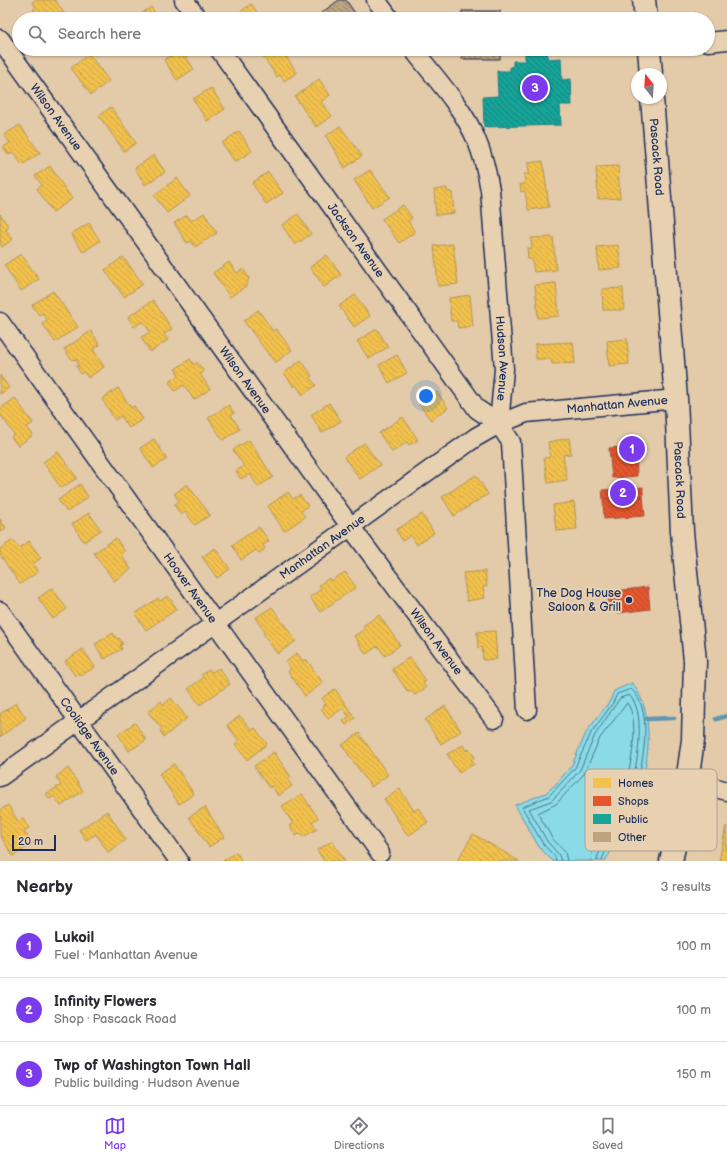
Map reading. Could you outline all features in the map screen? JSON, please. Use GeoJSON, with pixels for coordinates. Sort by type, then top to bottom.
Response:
{"type":"FeatureCollection","features":[{"type":"Feature","properties":{"kind":"street"},"geometry":{"type":"LineString","coordinates":[[184,0],[193,12]]}},
{"type":"Feature","properties":{"kind":"street"},"geometry":{"type":"LineString","coordinates":[[376,0],[385,12]]}},
{"type":"Feature","properties":{"kind":"street"},"geometry":{"type":"LineString","coordinates":[[644,0],[645,12]]}},
{"type":"Feature","properties":{"kind":"street","name":"Wilson Avenue"},"geometry":{"type":"LineString","coordinates":[[0,39],[12,56]]}},
{"type":"Feature","properties":{"kind":"street"},"geometry":{"type":"LineString","coordinates":[[715,41],[727,40]]}},
{"type":"Feature","properties":{"kind":"street","name":"Wilson Avenue"},"geometry":{"type":"LineString","coordinates":[[12,56],[350,526],[494,719]]}},
{"type":"Feature","properties":{"kind":"street","name":"Jackson Avenue"},"geometry":{"type":"LineString","coordinates":[[224,56],[477,410],[499,424]]}},
{"type":"Feature","properties":{"kind":"street","name":"Hudson Avenue"},"geometry":{"type":"LineString","coordinates":[[418,56],[465,118],[476,139],[485,164],[490,190],[504,369],[499,424]]}},
{"type":"Feature","properties":{"kind":"street"},"geometry":{"type":"LineString","coordinates":[[650,56],[651,68]]}},
{"type":"Feature","properties":{"kind":"street","name":"Pascack Road"},"geometry":{"type":"LineString","coordinates":[[652,104],[676,399],[682,532],[695,661],[693,740],[689,769]]}},
{"type":"Feature","properties":{"kind":"street","name":"Hoover Avenue"},"geometry":{"type":"LineString","coordinates":[[0,322],[380,854]]}},
{"type":"Feature","properties":{"kind":"street","name":"Manhattan Avenue"},"geometry":{"type":"LineString","coordinates":[[0,777],[350,526],[476,437],[499,424],[526,414],[676,399]]}},
{"type":"Feature","properties":{"kind":"street"},"geometry":{"type":"LineString","coordinates":[[499,424],[511,442],[527,710]]}},
{"type":"Feature","properties":{"kind":"street","name":"Coolidge Avenue"},"geometry":{"type":"LineString","coordinates":[[0,611],[179,861]]}},
{"type":"Feature","properties":{"kind":"street"},"geometry":{"type":"LineString","coordinates":[[717,788],[727,791]]}},
{"type":"Feature","properties":{"kind":"street","name":"Pascack Road"},"geometry":{"type":"LineString","coordinates":[[672,861],[674,851]]}},
{"type":"Feature","properties":{"kind":"water"},"geometry":{"type":"Polygon","coordinates":[[[632,683],[640,696],[645,710],[648,726],[647,759],[645,769],[585,769],[585,851],[611,851],[605,861],[553,861],[539,847],[515,805],[546,793],[557,783],[572,765],[587,731],[610,701],[614,691],[632,683]]]}},
{"type":"Feature","properties":{"kind":"building: Homes"},"geometry":{"type":"Polygon","coordinates":[[[35,0],[55,0],[63,12],[34,12],[33,10],[36,7],[32,2],[35,0]]]}},
{"type":"Feature","properties":{"kind":"building: Homes"},"geometry":{"type":"Polygon","coordinates":[[[251,4],[257,12],[240,12],[251,4]]]}},
{"type":"Feature","properties":{"kind":"building: Homes"},"geometry":{"type":"Polygon","coordinates":[[[151,7],[154,12],[144,12],[151,7]]]}},
{"type":"Feature","properties":{"kind":"building: Homes"},"geometry":{"type":"Polygon","coordinates":[[[86,56],[90,56],[109,81],[91,95],[71,68],[86,56]]]}},
{"type":"Feature","properties":{"kind":"building: Homes"},"geometry":{"type":"Polygon","coordinates":[[[170,56],[186,56],[194,69],[177,80],[164,60],[170,56]]]}},
{"type":"Feature","properties":{"kind":"building: Homes"},"geometry":{"type":"Polygon","coordinates":[[[263,56],[286,56],[297,73],[284,81],[280,75],[277,77],[263,56]]]}},
{"type":"Feature","properties":{"kind":"building: Homes"},"geometry":{"type":"Polygon","coordinates":[[[319,79],[330,95],[321,102],[332,116],[316,127],[295,97],[319,79]]]}},
{"type":"Feature","properties":{"kind":"building: Homes"},"geometry":{"type":"Polygon","coordinates":[[[211,88],[225,109],[207,121],[193,99],[211,88]]]}},
{"type":"Feature","properties":{"kind":"building: Homes"},"geometry":{"type":"Polygon","coordinates":[[[111,107],[136,143],[124,151],[99,116],[111,107]]]}},
{"type":"Feature","properties":{"kind":"building: Homes"},"geometry":{"type":"Polygon","coordinates":[[[20,125],[40,153],[22,165],[13,152],[9,155],[3,147],[10,143],[4,135],[20,125]]]}},
{"type":"Feature","properties":{"kind":"building: Homes"},"geometry":{"type":"Polygon","coordinates":[[[340,126],[362,156],[345,168],[326,136],[340,126]]]}},
{"type":"Feature","properties":{"kind":"building: Homes"},"geometry":{"type":"Polygon","coordinates":[[[239,131],[252,151],[235,162],[222,143],[239,131]]]}},
{"type":"Feature","properties":{"kind":"building: Homes"},"geometry":{"type":"Polygon","coordinates":[[[154,155],[165,172],[145,185],[135,168],[154,155]]]}},
{"type":"Feature","properties":{"kind":"building: Homes"},"geometry":{"type":"Polygon","coordinates":[[[543,161],[549,207],[528,210],[525,191],[521,192],[520,184],[525,184],[524,174],[529,174],[528,163],[543,161]]]}},
{"type":"Feature","properties":{"kind":"building: Homes"},"geometry":{"type":"Polygon","coordinates":[[[50,166],[72,199],[53,212],[37,189],[42,185],[35,176],[50,166]]]}},
{"type":"Feature","properties":{"kind":"building: Homes"},"geometry":{"type":"Polygon","coordinates":[[[618,166],[620,198],[598,199],[596,167],[618,166]]]}},
{"type":"Feature","properties":{"kind":"building: Homes"},"geometry":{"type":"Polygon","coordinates":[[[370,170],[390,197],[372,208],[354,180],[370,170]]]}},
{"type":"Feature","properties":{"kind":"building: Homes"},"geometry":{"type":"Polygon","coordinates":[[[268,172],[283,193],[266,204],[252,183],[268,172]]]}},
{"type":"Feature","properties":{"kind":"building: Homes"},"geometry":{"type":"Polygon","coordinates":[[[177,178],[190,196],[167,213],[154,195],[177,178]]]}},
{"type":"Feature","properties":{"kind":"building: Homes"},"geometry":{"type":"Polygon","coordinates":[[[447,188],[447,192],[452,192],[454,213],[436,215],[434,190],[447,188]]]}},
{"type":"Feature","properties":{"kind":"building: Homes"},"geometry":{"type":"Polygon","coordinates":[[[403,205],[412,218],[408,221],[415,232],[399,243],[382,219],[403,205]]]}},
{"type":"Feature","properties":{"kind":"building: Homes"},"geometry":{"type":"Polygon","coordinates":[[[204,213],[217,233],[195,247],[191,241],[187,243],[174,223],[187,215],[191,221],[204,213]]]}},
{"type":"Feature","properties":{"kind":"building: Homes"},"geometry":{"type":"Polygon","coordinates":[[[0,214],[9,227],[6,230],[13,239],[2,247],[0,243],[0,214]]]}},
{"type":"Feature","properties":{"kind":"building: Homes"},"geometry":{"type":"Polygon","coordinates":[[[298,214],[311,234],[295,245],[282,225],[298,214]]]}},
{"type":"Feature","properties":{"kind":"building: Homes"},"geometry":{"type":"Polygon","coordinates":[[[89,223],[100,241],[83,252],[71,234],[89,223]]]}},
{"type":"Feature","properties":{"kind":"building: Homes"},"geometry":{"type":"Polygon","coordinates":[[[553,237],[556,270],[534,272],[532,259],[528,259],[527,248],[532,248],[531,238],[553,237]]]}},
{"type":"Feature","properties":{"kind":"building: Homes"},"geometry":{"type":"Polygon","coordinates":[[[453,244],[458,284],[438,286],[434,246],[453,244]]]}},
{"type":"Feature","properties":{"kind":"building: Homes"},"geometry":{"type":"Polygon","coordinates":[[[618,245],[621,268],[599,270],[597,247],[618,245]]]}},
{"type":"Feature","properties":{"kind":"building: Homes"},"geometry":{"type":"Polygon","coordinates":[[[21,254],[39,279],[21,291],[4,265],[21,254]]]}},
{"type":"Feature","properties":{"kind":"building: Homes"},"geometry":{"type":"Polygon","coordinates":[[[327,255],[341,275],[324,287],[310,267],[327,255]]]}},
{"type":"Feature","properties":{"kind":"building: Homes"},"geometry":{"type":"Polygon","coordinates":[[[123,257],[143,284],[124,297],[105,270],[123,257]]]}},
{"type":"Feature","properties":{"kind":"building: Homes"},"geometry":{"type":"Polygon","coordinates":[[[229,262],[237,273],[243,269],[249,278],[246,286],[230,297],[213,273],[229,262]]]}},
{"type":"Feature","properties":{"kind":"building: Homes"},"geometry":{"type":"Polygon","coordinates":[[[556,283],[559,316],[538,318],[535,285],[556,283]]]}},
{"type":"Feature","properties":{"kind":"building: Homes"},"geometry":{"type":"Polygon","coordinates":[[[623,288],[624,310],[603,310],[602,289],[623,288]]]}},
{"type":"Feature","properties":{"kind":"building: Homes"},"geometry":{"type":"Polygon","coordinates":[[[53,291],[78,327],[55,342],[42,323],[47,320],[42,313],[39,315],[32,305],[53,291]]]}},
{"type":"Feature","properties":{"kind":"building: Homes"},"geometry":{"type":"Polygon","coordinates":[[[355,295],[370,316],[354,327],[339,306],[355,295]]]}},
{"type":"Feature","properties":{"kind":"building: Homes"},"geometry":{"type":"Polygon","coordinates":[[[470,295],[473,326],[458,328],[457,321],[451,321],[449,298],[470,295]]]}},
{"type":"Feature","properties":{"kind":"building: Homes"},"geometry":{"type":"Polygon","coordinates":[[[153,300],[172,329],[164,334],[168,340],[150,352],[141,337],[150,332],[143,321],[134,327],[128,317],[153,300]]]}},
{"type":"Feature","properties":{"kind":"building: Homes"},"geometry":{"type":"Polygon","coordinates":[[[258,310],[273,331],[276,329],[292,350],[275,363],[244,321],[258,310]]]}},
{"type":"Feature","properties":{"kind":"building: Homes"},"geometry":{"type":"Polygon","coordinates":[[[377,329],[388,347],[369,359],[357,341],[377,329]]]}},
{"type":"Feature","properties":{"kind":"building: Homes"},"geometry":{"type":"Polygon","coordinates":[[[91,331],[100,345],[93,349],[104,367],[88,378],[84,372],[81,374],[76,366],[79,366],[76,359],[72,360],[64,349],[91,331]]]}},
{"type":"Feature","properties":{"kind":"building: Homes"},"geometry":{"type":"Polygon","coordinates":[[[627,339],[629,364],[609,366],[607,341],[627,339]]]}},
{"type":"Feature","properties":{"kind":"building: Homes"},"geometry":{"type":"Polygon","coordinates":[[[573,342],[575,363],[552,364],[551,359],[536,359],[535,344],[573,342]]]}},
{"type":"Feature","properties":{"kind":"building: Homes"},"geometry":{"type":"Polygon","coordinates":[[[397,355],[407,373],[389,383],[379,365],[397,355]]]}},
{"type":"Feature","properties":{"kind":"building: Homes"},"geometry":{"type":"Polygon","coordinates":[[[190,359],[194,365],[197,362],[204,372],[200,374],[210,389],[194,400],[184,385],[175,391],[169,382],[179,375],[175,369],[190,359]]]}},
{"type":"Feature","properties":{"kind":"building: Homes"},"geometry":{"type":"Polygon","coordinates":[[[301,360],[312,376],[310,378],[316,385],[303,395],[296,385],[294,387],[284,373],[301,360]]]}},
{"type":"Feature","properties":{"kind":"building: Homes"},"geometry":{"type":"Polygon","coordinates":[[[0,375],[9,388],[0,394],[0,375]]]}},
{"type":"Feature","properties":{"kind":"building: Homes"},"geometry":{"type":"Polygon","coordinates":[[[118,388],[131,408],[134,406],[143,419],[129,428],[121,416],[115,420],[102,399],[118,388]]]}},
{"type":"Feature","properties":{"kind":"building: Homes"},"geometry":{"type":"Polygon","coordinates":[[[429,389],[434,395],[437,392],[448,408],[431,420],[419,404],[423,400],[420,396],[429,389]]]}},
{"type":"Feature","properties":{"kind":"building: Homes"},"geometry":{"type":"Polygon","coordinates":[[[15,398],[33,423],[27,427],[33,435],[18,446],[11,437],[14,434],[0,414],[0,409],[15,398]]]}},
{"type":"Feature","properties":{"kind":"building: Homes"},"geometry":{"type":"Polygon","coordinates":[[[329,403],[341,421],[322,433],[311,415],[329,403]]]}},
{"type":"Feature","properties":{"kind":"building: Homes"},"geometry":{"type":"Polygon","coordinates":[[[229,405],[234,413],[231,415],[240,429],[223,440],[208,418],[229,405]]]}},
{"type":"Feature","properties":{"kind":"building: Homes"},"geometry":{"type":"Polygon","coordinates":[[[403,417],[418,440],[409,445],[407,442],[392,452],[379,433],[403,417]]]}},
{"type":"Feature","properties":{"kind":"building: Homes"},"geometry":{"type":"Polygon","coordinates":[[[569,438],[571,454],[563,455],[567,480],[548,483],[544,458],[550,457],[548,442],[569,438]]]}},
{"type":"Feature","properties":{"kind":"building: Homes"},"geometry":{"type":"Polygon","coordinates":[[[154,439],[167,459],[153,468],[140,448],[154,439]]]}},
{"type":"Feature","properties":{"kind":"building: Homes"},"geometry":{"type":"Polygon","coordinates":[[[249,440],[273,477],[258,487],[250,474],[241,479],[236,471],[244,466],[233,450],[249,440]]]}},
{"type":"Feature","properties":{"kind":"building: Homes"},"geometry":{"type":"Polygon","coordinates":[[[364,443],[380,465],[360,479],[344,457],[364,443]]]}},
{"type":"Feature","properties":{"kind":"building: Homes"},"geometry":{"type":"Polygon","coordinates":[[[58,452],[77,478],[61,488],[43,462],[58,452]]]}},
{"type":"Feature","properties":{"kind":"building: Homes"},"geometry":{"type":"Polygon","coordinates":[[[476,475],[488,494],[454,516],[442,497],[476,475]]]}},
{"type":"Feature","properties":{"kind":"building: Homes"},"geometry":{"type":"Polygon","coordinates":[[[80,484],[88,497],[67,512],[58,500],[80,484]]]}},
{"type":"Feature","properties":{"kind":"building: Homes"},"geometry":{"type":"Polygon","coordinates":[[[187,484],[210,515],[195,525],[185,512],[181,515],[174,505],[179,501],[174,494],[187,484]]]}},
{"type":"Feature","properties":{"kind":"building: Homes"},"geometry":{"type":"Polygon","coordinates":[[[288,492],[293,499],[300,495],[308,506],[301,511],[305,517],[284,531],[268,506],[288,492]]]}},
{"type":"Feature","properties":{"kind":"building: Homes"},"geometry":{"type":"Polygon","coordinates":[[[574,502],[577,529],[556,531],[553,505],[574,502]]]}},
{"type":"Feature","properties":{"kind":"building: Homes"},"geometry":{"type":"Polygon","coordinates":[[[89,513],[101,530],[84,542],[72,524],[89,513]]]}},
{"type":"Feature","properties":{"kind":"building: Homes"},"geometry":{"type":"Polygon","coordinates":[[[422,514],[434,533],[417,545],[411,535],[403,541],[396,530],[422,514]]]}},
{"type":"Feature","properties":{"kind":"building: Homes"},"geometry":{"type":"Polygon","coordinates":[[[0,519],[6,528],[0,532],[0,519]]]}},
{"type":"Feature","properties":{"kind":"building: Homes"},"geometry":{"type":"Polygon","coordinates":[[[259,527],[269,541],[263,545],[265,549],[259,553],[256,550],[241,560],[232,545],[259,527]]]}},
{"type":"Feature","properties":{"kind":"building: Homes"},"geometry":{"type":"Polygon","coordinates":[[[116,538],[125,552],[121,555],[131,569],[114,581],[94,553],[116,538]]]}},
{"type":"Feature","properties":{"kind":"building: Homes"},"geometry":{"type":"Polygon","coordinates":[[[13,540],[19,548],[29,541],[41,558],[33,564],[38,572],[20,584],[0,555],[0,549],[13,540]]]}},
{"type":"Feature","properties":{"kind":"building: Homes"},"geometry":{"type":"Polygon","coordinates":[[[215,548],[230,569],[217,578],[202,557],[215,548]]]}},
{"type":"Feature","properties":{"kind":"building: Homes"},"geometry":{"type":"Polygon","coordinates":[[[485,571],[487,586],[483,587],[485,598],[467,601],[463,573],[485,571]]]}},
{"type":"Feature","properties":{"kind":"building: Homes"},"geometry":{"type":"Polygon","coordinates":[[[345,572],[356,587],[320,612],[310,597],[321,589],[319,585],[329,578],[331,581],[345,572]]]}},
{"type":"Feature","properties":{"kind":"building: Homes"},"geometry":{"type":"Polygon","coordinates":[[[52,588],[67,609],[53,619],[38,598],[52,588]]]}},
{"type":"Feature","properties":{"kind":"building: Homes"},"geometry":{"type":"Polygon","coordinates":[[[168,596],[177,609],[146,630],[135,614],[158,598],[160,601],[168,596]]]}},
{"type":"Feature","properties":{"kind":"building: Homes"},"geometry":{"type":"Polygon","coordinates":[[[272,607],[296,641],[277,654],[263,633],[265,632],[255,618],[272,607]]]}},
{"type":"Feature","properties":{"kind":"building: Homes"},"geometry":{"type":"Polygon","coordinates":[[[379,615],[400,645],[385,656],[378,646],[366,654],[354,636],[365,629],[363,626],[379,615]]]}},
{"type":"Feature","properties":{"kind":"building: Homes"},"geometry":{"type":"Polygon","coordinates":[[[495,631],[497,659],[483,660],[482,647],[478,648],[477,632],[495,631]]]}},
{"type":"Feature","properties":{"kind":"building: Homes"},"geometry":{"type":"Polygon","coordinates":[[[113,633],[123,644],[120,645],[122,649],[104,659],[95,644],[113,633]]]}},
{"type":"Feature","properties":{"kind":"building: Homes"},"geometry":{"type":"Polygon","coordinates":[[[83,649],[95,667],[81,676],[79,673],[75,676],[65,661],[83,649]]]}},
{"type":"Feature","properties":{"kind":"building: Homes"},"geometry":{"type":"Polygon","coordinates":[[[297,653],[303,661],[306,659],[323,683],[305,696],[288,671],[291,669],[286,662],[297,653]]]}},
{"type":"Feature","properties":{"kind":"building: Homes"},"geometry":{"type":"Polygon","coordinates":[[[410,657],[426,681],[423,683],[426,688],[415,695],[411,691],[408,692],[392,669],[410,657]]]}},
{"type":"Feature","properties":{"kind":"building: Homes"},"geometry":{"type":"Polygon","coordinates":[[[219,668],[230,684],[200,705],[188,689],[203,678],[201,675],[209,670],[212,672],[219,668]]]}},
{"type":"Feature","properties":{"kind":"building: Homes"},"geometry":{"type":"Polygon","coordinates":[[[335,689],[355,718],[346,725],[343,721],[349,717],[343,708],[328,719],[321,708],[326,704],[322,698],[335,689]]]}},
{"type":"Feature","properties":{"kind":"building: Homes"},"geometry":{"type":"Polygon","coordinates":[[[171,698],[187,718],[164,737],[160,731],[162,729],[148,712],[161,701],[163,705],[171,698]]]}},
{"type":"Feature","properties":{"kind":"building: Homes"},"geometry":{"type":"Polygon","coordinates":[[[16,703],[26,718],[0,737],[0,714],[16,703]]]}},
{"type":"Feature","properties":{"kind":"building: Homes"},"geometry":{"type":"Polygon","coordinates":[[[445,706],[461,731],[441,744],[425,720],[445,706]]]}},
{"type":"Feature","properties":{"kind":"building: Homes"},"geometry":{"type":"Polygon","coordinates":[[[240,716],[252,730],[255,728],[267,744],[247,760],[235,744],[239,741],[227,725],[240,716]]]}},
{"type":"Feature","properties":{"kind":"building: Homes"},"geometry":{"type":"Polygon","coordinates":[[[135,723],[146,740],[129,751],[118,734],[135,723]]]}},
{"type":"Feature","properties":{"kind":"building: Homes"},"geometry":{"type":"Polygon","coordinates":[[[359,733],[388,775],[371,787],[342,745],[359,733]]]}},
{"type":"Feature","properties":{"kind":"building: Homes"},"geometry":{"type":"Polygon","coordinates":[[[463,745],[466,751],[469,749],[475,757],[471,759],[474,764],[459,773],[447,754],[463,745]]]}},
{"type":"Feature","properties":{"kind":"building: Homes"},"geometry":{"type":"Polygon","coordinates":[[[274,752],[291,777],[288,780],[292,786],[278,796],[272,786],[269,788],[254,766],[274,752]]]}},
{"type":"Feature","properties":{"kind":"building: Homes"},"geometry":{"type":"Polygon","coordinates":[[[174,764],[194,794],[179,804],[159,774],[174,764]]]}},
{"type":"Feature","properties":{"kind":"building: Homes"},"geometry":{"type":"Polygon","coordinates":[[[68,768],[83,791],[61,806],[54,796],[50,799],[46,794],[61,785],[56,777],[68,768]]]}},
{"type":"Feature","properties":{"kind":"building: Homes"},"geometry":{"type":"Polygon","coordinates":[[[400,789],[414,811],[418,808],[428,822],[408,836],[384,799],[400,789]]]}},
{"type":"Feature","properties":{"kind":"building: Homes"},"geometry":{"type":"Polygon","coordinates":[[[302,794],[318,818],[312,822],[317,829],[303,837],[301,833],[296,836],[290,826],[293,824],[282,806],[302,794]]]}},
{"type":"Feature","properties":{"kind":"building: Homes"},"geometry":{"type":"Polygon","coordinates":[[[8,805],[18,821],[23,818],[29,828],[24,831],[32,844],[13,856],[0,835],[0,810],[8,805]]]}},
{"type":"Feature","properties":{"kind":"building: Homes"},"geometry":{"type":"Polygon","coordinates":[[[205,807],[224,837],[209,847],[189,817],[205,807]]]}},
{"type":"Feature","properties":{"kind":"building: Homes"},"geometry":{"type":"Polygon","coordinates":[[[107,811],[126,840],[108,852],[96,834],[86,840],[79,830],[107,811]]]}},
{"type":"Feature","properties":{"kind":"building: Homes"},"geometry":{"type":"Polygon","coordinates":[[[726,826],[727,861],[719,861],[726,826]]]}},
{"type":"Feature","properties":{"kind":"building: Homes"},"geometry":{"type":"Polygon","coordinates":[[[473,834],[519,861],[457,861],[473,834]]]}},
{"type":"Feature","properties":{"kind":"building: Homes"},"geometry":{"type":"Polygon","coordinates":[[[332,841],[345,861],[324,861],[317,850],[332,841]]]}},
{"type":"Feature","properties":{"kind":"building: Homes"},"geometry":{"type":"Polygon","coordinates":[[[236,852],[242,861],[223,861],[236,852]]]}},
{"type":"Feature","properties":{"kind":"building: Shops"},"geometry":{"type":"Polygon","coordinates":[[[636,446],[637,476],[612,478],[609,448],[636,446]]]}},
{"type":"Feature","properties":{"kind":"building: Shops"},"geometry":{"type":"Polygon","coordinates":[[[643,487],[643,496],[603,499],[602,490],[643,487]]]}},
{"type":"Feature","properties":{"kind":"building: Shops"},"geometry":{"type":"Polygon","coordinates":[[[643,496],[645,516],[604,519],[603,499],[643,496]]]}},
{"type":"Feature","properties":{"kind":"building: Shops","name":"The Dog House Saloon & Grill"},"geometry":{"type":"Polygon","coordinates":[[[648,587],[650,609],[618,613],[617,603],[609,604],[608,598],[616,597],[615,591],[648,587]]]}},
{"type":"Feature","properties":{"kind":"building: Public"},"geometry":{"type":"Polygon","coordinates":[[[525,56],[548,56],[548,59],[561,58],[562,80],[571,79],[572,105],[560,105],[561,125],[484,127],[483,97],[498,96],[497,71],[510,71],[510,67],[513,66],[513,61],[525,61],[525,56]]]}},
{"type":"Feature","properties":{"kind":"building: Other"},"geometry":{"type":"Polygon","coordinates":[[[339,0],[346,0],[354,12],[322,12],[339,0]]]}},
{"type":"Feature","properties":{"kind":"building: Other"},"geometry":{"type":"Polygon","coordinates":[[[462,11],[500,11],[500,12],[462,11]]]}},
{"type":"Feature","properties":{"kind":"building: Other"},"geometry":{"type":"Polygon","coordinates":[[[462,56],[500,56],[500,59],[462,59],[462,56]]]}},
{"type":"Feature","properties":{"kind":"waterway"},"geometry":{"type":"LineString","coordinates":[[716,719],[727,716]]}},
{"type":"Feature","properties":{"kind":"waterway"},"geometry":{"type":"LineString","coordinates":[[647,719],[674,718]]}},
{"type":"Feature","properties":{"kind":"place","name":"Twp of Washington Town Hall"},"geometry":{"type":"Point","coordinates":[535,88]}},
{"type":"Feature","properties":{"kind":"place","name":"Lukoil"},"geometry":{"type":"Point","coordinates":[632,449]}},
{"type":"Feature","properties":{"kind":"place","name":"Infinity Flowers"},"geometry":{"type":"Point","coordinates":[623,493]}},
{"type":"Feature","properties":{"kind":"place","name":"The Dog House Saloon & Grill"},"geometry":{"type":"Point","coordinates":[629,600]}}]}
